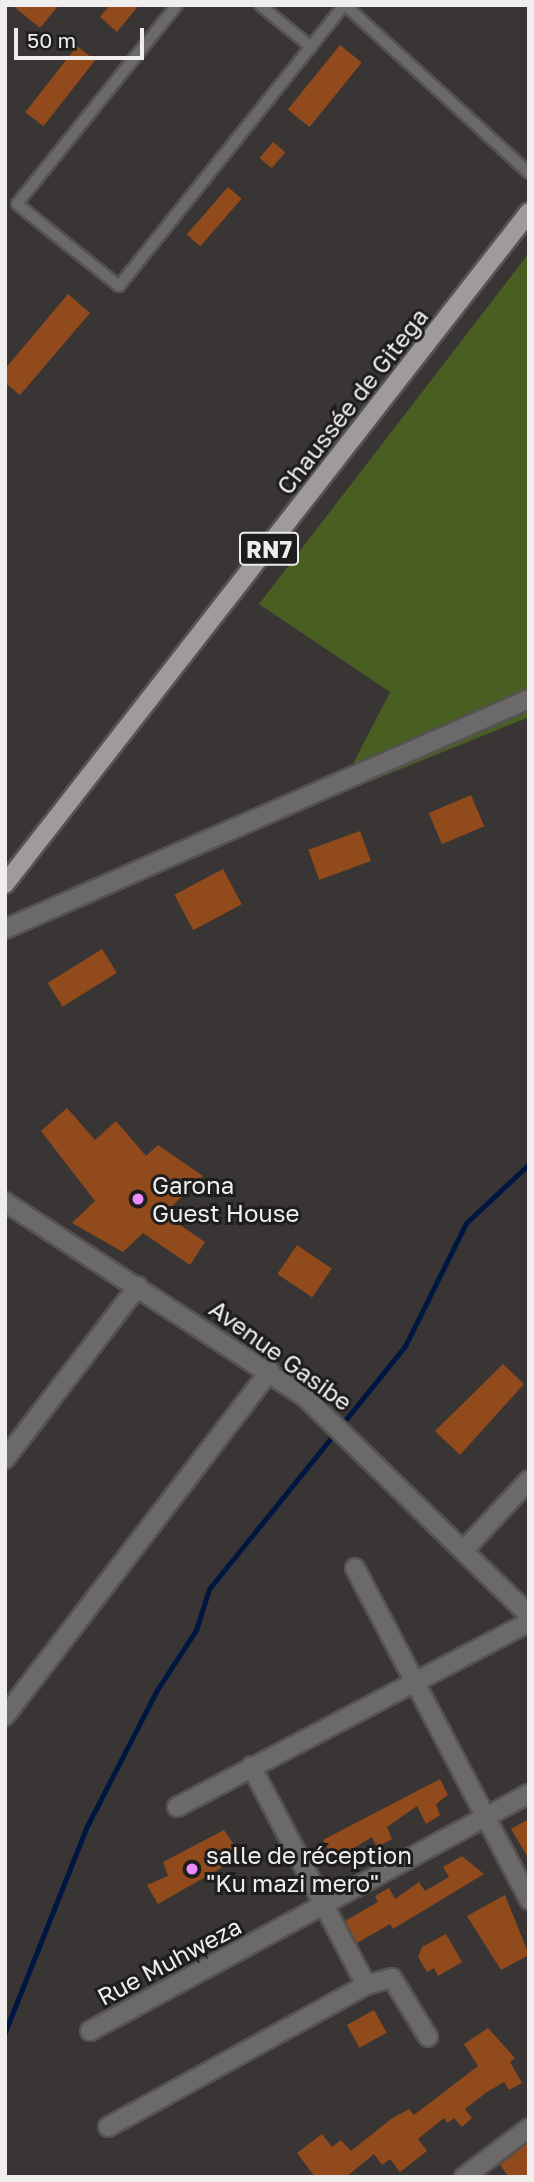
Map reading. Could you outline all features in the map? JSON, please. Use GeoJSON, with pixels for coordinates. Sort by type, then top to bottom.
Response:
{"type":"FeatureCollection","features":[{"type":"Feature","properties":{"kind":"main road","name":"Chaussée de Gitega"},"geometry":{"type":"LineString","coordinates":[[5,884],[529,212]]}},
{"type":"Feature","properties":{"kind":"street"},"geometry":{"type":"LineString","coordinates":[[5,929],[529,699]]}},
{"type":"Feature","properties":{"kind":"street","name":"Avenue Gasibe"},"geometry":{"type":"LineString","coordinates":[[6,1205],[270,1371],[340,1426],[529,1615]]}},
{"type":"Feature","properties":{"kind":"street"},"geometry":{"type":"LineString","coordinates":[[5,1459],[138,1286]]}},
{"type":"Feature","properties":{"kind":"street"},"geometry":{"type":"LineString","coordinates":[[6,1714],[270,1371]]}},
{"type":"Feature","properties":{"kind":"street"},"geometry":{"type":"LineString","coordinates":[[463,1551],[529,1480]]}},
{"type":"Feature","properties":{"kind":"street"},"geometry":{"type":"LineString","coordinates":[[355,1569],[529,1900]]}},
{"type":"Feature","properties":{"kind":"street"},"geometry":{"type":"LineString","coordinates":[[177,1807],[411,1680],[529,1622]]}},
{"type":"Feature","properties":{"kind":"street"},"geometry":{"type":"LineString","coordinates":[[251,1766],[366,1985]]}},
{"type":"Feature","properties":{"kind":"street","name":"Rue Muhweza"},"geometry":{"type":"LineString","coordinates":[[90,2031],[529,1794]]}},
{"type":"Feature","properties":{"kind":"street"},"geometry":{"type":"LineString","coordinates":[[108,2127],[366,1985],[391,1978],[428,2037]]}},
{"type":"Feature","properties":{"kind":"street"},"geometry":{"type":"LineString","coordinates":[[465,2176],[529,2128]]}},
{"type":"Feature","properties":{"kind":"lane"},"geometry":{"type":"LineString","coordinates":[[177,5],[17,204],[119,286],[345,5],[529,173]]}},
{"type":"Feature","properties":{"kind":"lane"},"geometry":{"type":"LineString","coordinates":[[260,5],[311,47]]}},
{"type":"Feature","properties":{"kind":"green space"},"geometry":{"type":"Polygon","coordinates":[[[529,253],[529,717],[369,782],[354,762],[390,692],[259,604],[529,253]]]}},
{"type":"Feature","properties":{"kind":"building"},"geometry":{"type":"Polygon","coordinates":[[[12,5],[59,5],[40,28],[12,5]]]}},
{"type":"Feature","properties":{"kind":"building"},"geometry":{"type":"Polygon","coordinates":[[[110,5],[139,5],[117,32],[100,17],[110,5]]]}},
{"type":"Feature","properties":{"kind":"building"},"geometry":{"type":"Polygon","coordinates":[[[340,45],[362,63],[310,127],[288,110],[340,45]]]}},
{"type":"Feature","properties":{"kind":"building"},"geometry":{"type":"Polygon","coordinates":[[[77,46],[95,60],[43,126],[25,112],[77,46]]]}},
{"type":"Feature","properties":{"kind":"building"},"geometry":{"type":"Polygon","coordinates":[[[273,142],[285,152],[272,168],[260,158],[273,142]]]}},
{"type":"Feature","properties":{"kind":"building"},"geometry":{"type":"Polygon","coordinates":[[[228,187],[242,199],[200,246],[187,235],[228,187]]]}},
{"type":"Feature","properties":{"kind":"building"},"geometry":{"type":"Polygon","coordinates":[[[68,294],[90,313],[20,395],[5,383],[5,369],[68,294]]]}},
{"type":"Feature","properties":{"kind":"building"},"geometry":{"type":"Polygon","coordinates":[[[471,795],[484,826],[442,844],[429,813],[471,795]]]}},
{"type":"Feature","properties":{"kind":"building"},"geometry":{"type":"Polygon","coordinates":[[[360,831],[371,861],[319,880],[308,850],[360,831]]]}},
{"type":"Feature","properties":{"kind":"building"},"geometry":{"type":"Polygon","coordinates":[[[223,869],[242,904],[193,930],[174,895],[223,869]]]}},
{"type":"Feature","properties":{"kind":"building"},"geometry":{"type":"Polygon","coordinates":[[[102,949],[117,973],[63,1007],[48,983],[102,949]]]}},
{"type":"Feature","properties":{"kind":"building"},"geometry":{"type":"Polygon","coordinates":[[[67,1108],[95,1140],[116,1121],[146,1156],[158,1145],[203,1176],[164,1214],[205,1242],[190,1265],[143,1233],[123,1252],[72,1223],[95,1201],[41,1131],[67,1108]]]}},
{"type":"Feature","properties":{"kind":"building"},"geometry":{"type":"Polygon","coordinates":[[[297,1245],[332,1268],[312,1298],[277,1274],[297,1245]]]}},
{"type":"Feature","properties":{"kind":"building"},"geometry":{"type":"Polygon","coordinates":[[[503,1364],[524,1384],[460,1455],[435,1431],[503,1364]]]}},
{"type":"Feature","properties":{"kind":"building"},"geometry":{"type":"Polygon","coordinates":[[[440,1779],[448,1795],[436,1804],[440,1815],[426,1824],[417,1806],[387,1827],[392,1839],[377,1847],[372,1837],[334,1860],[323,1840],[440,1779]]]}},
{"type":"Feature","properties":{"kind":"building"},"geometry":{"type":"Polygon","coordinates":[[[529,1819],[529,1859],[511,1829],[529,1819]]]}},
{"type":"Feature","properties":{"kind":"building","name":"salle de réception \"Ku mazi mero\""},"geometry":{"type":"Polygon","coordinates":[[[224,1830],[242,1856],[158,1904],[147,1885],[168,1876],[163,1862],[224,1830]]]}},
{"type":"Feature","properties":{"kind":"building"},"geometry":{"type":"Polygon","coordinates":[[[462,1856],[484,1874],[393,1929],[390,1924],[357,1943],[345,1921],[378,1902],[375,1896],[389,1888],[395,1899],[419,1882],[425,1891],[449,1877],[443,1867],[462,1856]]]}},
{"type":"Feature","properties":{"kind":"building"},"geometry":{"type":"Polygon","coordinates":[[[505,1895],[529,1955],[501,1970],[467,1916],[505,1895]]]}},
{"type":"Feature","properties":{"kind":"building"},"geometry":{"type":"Polygon","coordinates":[[[446,1934],[462,1962],[438,1976],[434,1968],[427,1972],[418,1957],[422,1947],[446,1934]]]}},
{"type":"Feature","properties":{"kind":"building"},"geometry":{"type":"Polygon","coordinates":[[[374,2010],[387,2033],[359,2048],[347,2025],[374,2010]]]}},
{"type":"Feature","properties":{"kind":"building"},"geometry":{"type":"Polygon","coordinates":[[[488,2028],[515,2058],[510,2062],[522,2083],[509,2090],[504,2082],[487,2092],[465,2109],[472,2118],[462,2127],[454,2118],[447,2123],[444,2118],[418,2139],[427,2151],[400,2172],[390,2159],[382,2165],[374,2154],[346,2177],[315,2177],[297,2153],[322,2134],[332,2147],[341,2140],[351,2151],[391,2119],[409,2109],[414,2115],[478,2066],[464,2044],[488,2028]]]}},
{"type":"Feature","properties":{"kind":"building"},"geometry":{"type":"Polygon","coordinates":[[[529,2142],[529,2177],[509,2177],[500,2165],[529,2142]]]}},
{"type":"Feature","properties":{"kind":"waterway"},"geometry":{"type":"LineString","coordinates":[[5,2032],[86,1828],[157,1690],[196,1630],[209,1589],[405,1346],[466,1223],[529,1164]]}},
{"type":"Feature","properties":{"kind":"place","name":"Garona Guest House"},"geometry":{"type":"Point","coordinates":[138,1199]}},
{"type":"Feature","properties":{"kind":"place","name":"salle de réception \"Ku mazi mero\""},"geometry":{"type":"Point","coordinates":[192,1869]}}]}
